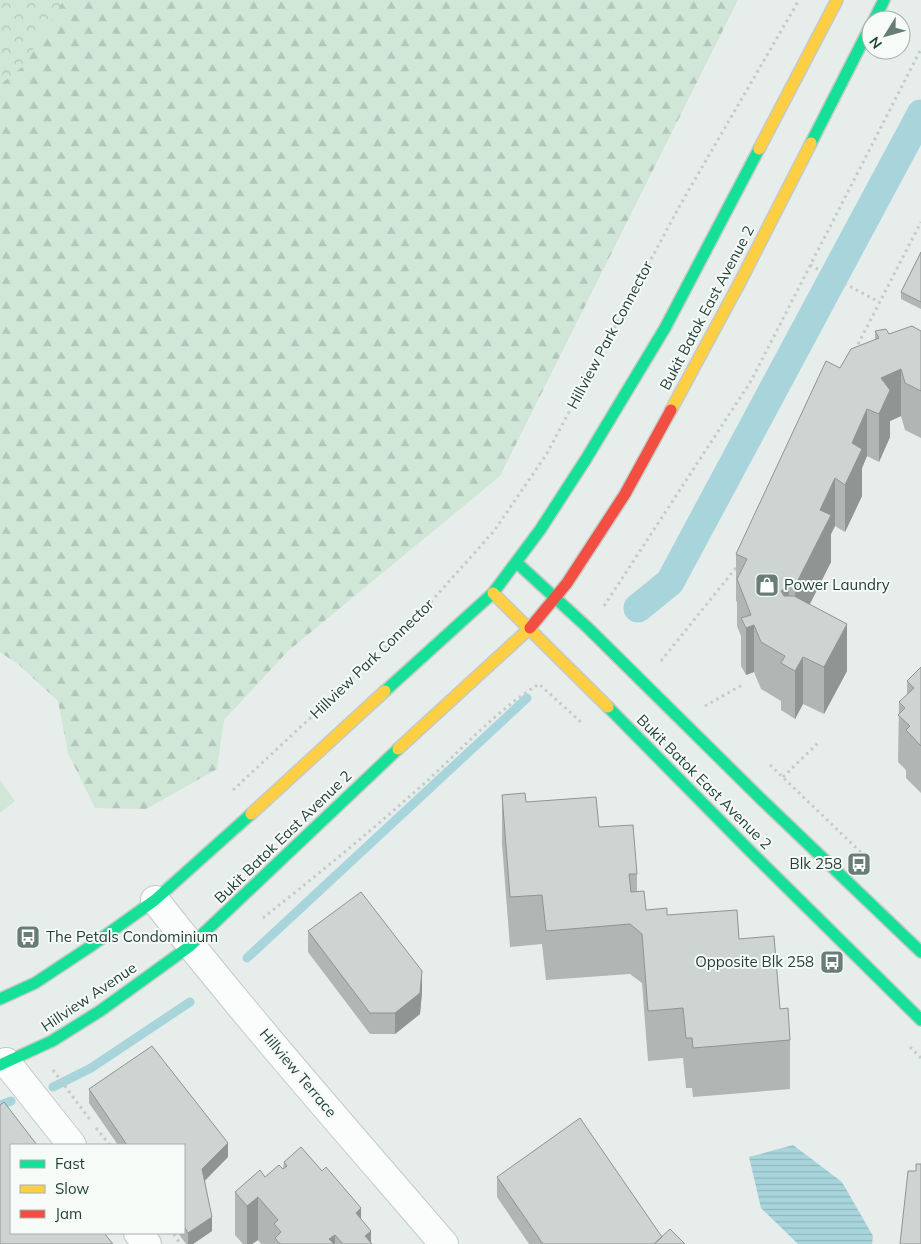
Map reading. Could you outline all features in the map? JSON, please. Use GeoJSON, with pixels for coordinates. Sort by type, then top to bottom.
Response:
{"type":"FeatureCollection","features":[{"type":"Feature","properties":{"kind":"street","name":"Bukit Batok East Avenue 2"},"geometry":{"type":"LineString","coordinates":[[155,900],[272,796],[493,593],[540,530],[586,459],[665,328],[837,0]]}},
{"type":"Feature","properties":{"kind":"street","name":"Bukit Batok East Avenue 2"},"geometry":{"type":"LineString","coordinates":[[190,946],[356,788],[530,628],[567,583],[625,494],[739,284],[861,45]]}},
{"type":"Feature","properties":{"kind":"street","name":"Bukit Batok East Avenue 2"},"geometry":{"type":"LineString","coordinates":[[516,562],[921,952]]}},
{"type":"Feature","properties":{"kind":"street","name":"Bukit Batok East Avenue 2"},"geometry":{"type":"LineString","coordinates":[[493,593],[921,1020]]}},
{"type":"Feature","properties":{"kind":"street","name":"Hillview Terrace"},"geometry":{"type":"LineString","coordinates":[[155,900],[190,946],[444,1244]]}},
{"type":"Feature","properties":{"kind":"street"},"geometry":{"type":"LineString","coordinates":[[0,998],[35,982],[88,948],[155,900]]}},
{"type":"Feature","properties":{"kind":"street","name":"Hillview Avenue"},"geometry":{"type":"LineString","coordinates":[[3,1063],[52,1041],[100,1011],[190,946]]}},
{"type":"Feature","properties":{"kind":"street"},"geometry":{"type":"LineString","coordinates":[[3,1063],[71,1144]]}},
{"type":"Feature","properties":{"kind":"street"},"geometry":{"type":"LineString","coordinates":[[139,1234],[147,1244]]}},
{"type":"Feature","properties":{"kind":"path","name":"Hillview Park Connector"},"geometry":{"type":"LineString","coordinates":[[230,792],[412,623],[494,531],[546,455],[679,207],[799,0]]}},
{"type":"Feature","properties":{"kind":"path"},"geometry":{"type":"LineString","coordinates":[[603,606],[751,381],[921,49]]}},
{"type":"Feature","properties":{"kind":"path"},"geometry":{"type":"LineString","coordinates":[[853,354],[921,222]]}},
{"type":"Feature","properties":{"kind":"path"},"geometry":{"type":"LineString","coordinates":[[810,265],[879,302]]}},
{"type":"Feature","properties":{"kind":"path"},"geometry":{"type":"LineString","coordinates":[[660,663],[740,562]]}},
{"type":"Feature","properties":{"kind":"path"},"geometry":{"type":"LineString","coordinates":[[258,922],[304,886],[425,782],[521,694],[539,684],[583,724]]}},
{"type":"Feature","properties":{"kind":"path"},"geometry":{"type":"LineString","coordinates":[[704,706],[742,685]]}},
{"type":"Feature","properties":{"kind":"path"},"geometry":{"type":"LineString","coordinates":[[760,798],[818,743]]}},
{"type":"Feature","properties":{"kind":"path"},"geometry":{"type":"LineString","coordinates":[[909,1045],[921,1058]]}},
{"type":"Feature","properties":{"kind":"path"},"geometry":{"type":"LineString","coordinates":[[52,1070],[64,1083],[109,1144]]}},
{"type":"Feature","properties":{"kind":"green space"},"geometry":{"type":"Polygon","coordinates":[[[0,0],[738,0],[500,476],[288,651],[224,720],[217,769],[146,809],[95,808],[68,753],[58,701],[18,664],[0,652],[0,0]]]}},
{"type":"Feature","properties":{"kind":"green space"},"geometry":{"type":"Polygon","coordinates":[[[0,0],[64,0],[22,67],[0,85],[0,0]]]}},
{"type":"Feature","properties":{"kind":"green space"},"geometry":{"type":"Polygon","coordinates":[[[0,780],[15,801],[0,813],[0,780]]]}},
{"type":"Feature","properties":{"kind":"water"},"geometry":{"type":"Polygon","coordinates":[[[793,1145],[842,1182],[873,1236],[872,1244],[798,1244],[761,1208],[749,1157],[793,1145]]]}},
{"type":"Feature","properties":{"kind":"building"},"geometry":{"type":"Polygon","coordinates":[[[921,252],[921,302],[901,292],[921,252]]]}},
{"type":"Feature","properties":{"kind":"building"},"geometry":{"type":"Polygon","coordinates":[[[912,326],[921,331],[921,391],[905,383],[901,369],[881,378],[890,390],[879,414],[867,409],[852,443],[862,449],[845,485],[835,478],[820,510],[831,515],[795,586],[789,585],[781,591],[784,596],[794,596],[847,624],[824,667],[803,657],[795,671],[781,663],[785,656],[761,642],[754,625],[746,628],[741,618],[751,615],[737,579],[747,559],[736,554],[826,361],[840,368],[851,349],[879,338],[875,331],[886,329],[889,334],[912,326]]]}},
{"type":"Feature","properties":{"kind":"building"},"geometry":{"type":"Polygon","coordinates":[[[921,667],[921,746],[906,730],[910,726],[898,715],[905,708],[899,702],[914,688],[907,681],[921,667]]]}},
{"type":"Feature","properties":{"kind":"building"},"geometry":{"type":"Polygon","coordinates":[[[525,793],[526,802],[596,797],[599,827],[633,825],[637,874],[629,874],[631,892],[644,891],[646,910],[667,908],[667,915],[737,910],[739,939],[774,936],[780,1009],[788,1008],[790,1040],[693,1048],[692,1038],[686,1038],[683,1008],[648,1011],[642,934],[630,924],[546,931],[542,895],[510,897],[502,795],[525,793]]]}},
{"type":"Feature","properties":{"kind":"building"},"geometry":{"type":"Polygon","coordinates":[[[361,892],[422,971],[420,993],[395,1013],[370,1013],[308,931],[361,892]]]}},
{"type":"Feature","properties":{"kind":"building"},"geometry":{"type":"Polygon","coordinates":[[[152,1046],[228,1143],[202,1169],[212,1217],[188,1233],[185,1228],[185,1144],[126,1144],[89,1089],[152,1046]]]}},
{"type":"Feature","properties":{"kind":"building"},"geometry":{"type":"Polygon","coordinates":[[[4,1102],[36,1144],[10,1144],[10,1234],[105,1234],[113,1244],[0,1244],[0,1105],[4,1102]]]}},
{"type":"Feature","properties":{"kind":"building"},"geometry":{"type":"Polygon","coordinates":[[[580,1118],[662,1237],[654,1244],[543,1244],[497,1177],[580,1118]]]}},
{"type":"Feature","properties":{"kind":"building"},"geometry":{"type":"Polygon","coordinates":[[[301,1147],[322,1171],[326,1167],[361,1208],[356,1213],[371,1231],[365,1236],[372,1244],[343,1244],[335,1235],[329,1239],[334,1244],[280,1244],[275,1238],[281,1232],[274,1224],[278,1220],[258,1197],[247,1206],[235,1192],[260,1170],[265,1177],[279,1165],[283,1169],[287,1166],[284,1162],[301,1147]]]}},
{"type":"Feature","properties":{"kind":"building"},"geometry":{"type":"Polygon","coordinates":[[[916,1164],[921,1164],[921,1244],[900,1244],[908,1171],[916,1171],[916,1164]]]}},
{"type":"Feature","properties":{"kind":"building"},"geometry":{"type":"Polygon","coordinates":[[[670,1229],[685,1244],[654,1244],[670,1229]]]}},
{"type":"Feature","properties":{"kind":"waterway"},"geometry":{"type":"LineString","coordinates":[[638,608],[670,582],[921,114]]}},
{"type":"Feature","properties":{"kind":"waterway"},"geometry":{"type":"LineString","coordinates":[[247,958],[527,698]]}},
{"type":"Feature","properties":{"kind":"waterway"},"geometry":{"type":"LineString","coordinates":[[53,1087],[91,1068],[190,1002]]}},
{"type":"Feature","properties":{"kind":"waterway"},"geometry":{"type":"LineString","coordinates":[[0,1105],[11,1101]]}},
{"type":"Feature","properties":{"kind":"traffic: fast"},"geometry":{"type":"LineString","coordinates":[[879,10],[884,0]]}},
{"type":"Feature","properties":{"kind":"traffic: fast"},"geometry":{"type":"LineString","coordinates":[[811,143],[861,45]]}},
{"type":"Feature","properties":{"kind":"traffic: fast"},"geometry":{"type":"LineString","coordinates":[[385,691],[493,593],[540,530],[586,459],[665,328],[759,149]]}},
{"type":"Feature","properties":{"kind":"traffic: fast"},"geometry":{"type":"LineString","coordinates":[[516,562],[587,627],[761,799],[921,952]]}},
{"type":"Feature","properties":{"kind":"traffic: fast"},"geometry":{"type":"LineString","coordinates":[[608,707],[921,1020]]}},
{"type":"Feature","properties":{"kind":"traffic: fast"},"geometry":{"type":"LineString","coordinates":[[0,1065],[52,1041],[100,1011],[190,946],[398,749]]}},
{"type":"Feature","properties":{"kind":"traffic: fast"},"geometry":{"type":"LineString","coordinates":[[0,999],[35,983],[155,900],[251,814]]}},
{"type":"Feature","properties":{"kind":"traffic: slow"},"geometry":{"type":"LineString","coordinates":[[759,149],[837,0]]}},
{"type":"Feature","properties":{"kind":"traffic: slow"},"geometry":{"type":"LineString","coordinates":[[671,410],[739,284],[811,143]]}},
{"type":"Feature","properties":{"kind":"traffic: slow"},"geometry":{"type":"LineString","coordinates":[[493,593],[608,707]]}},
{"type":"Feature","properties":{"kind":"traffic: slow"},"geometry":{"type":"LineString","coordinates":[[398,749],[530,628]]}},
{"type":"Feature","properties":{"kind":"traffic: slow"},"geometry":{"type":"LineString","coordinates":[[251,814],[385,691]]}},
{"type":"Feature","properties":{"kind":"traffic: jam"},"geometry":{"type":"LineString","coordinates":[[530,628],[567,583],[625,494],[671,410]]}},
{"type":"Feature","properties":{"kind":"place","name":"Power Laundry"},"geometry":{"type":"Point","coordinates":[767,585]}},
{"type":"Feature","properties":{"kind":"place","name":"Blk 258"},"geometry":{"type":"Point","coordinates":[859,864]}},
{"type":"Feature","properties":{"kind":"place","name":"The Petals Condominium"},"geometry":{"type":"Point","coordinates":[28,937]}},
{"type":"Feature","properties":{"kind":"place","name":"Opposite Blk 258"},"geometry":{"type":"Point","coordinates":[832,962]}}]}
